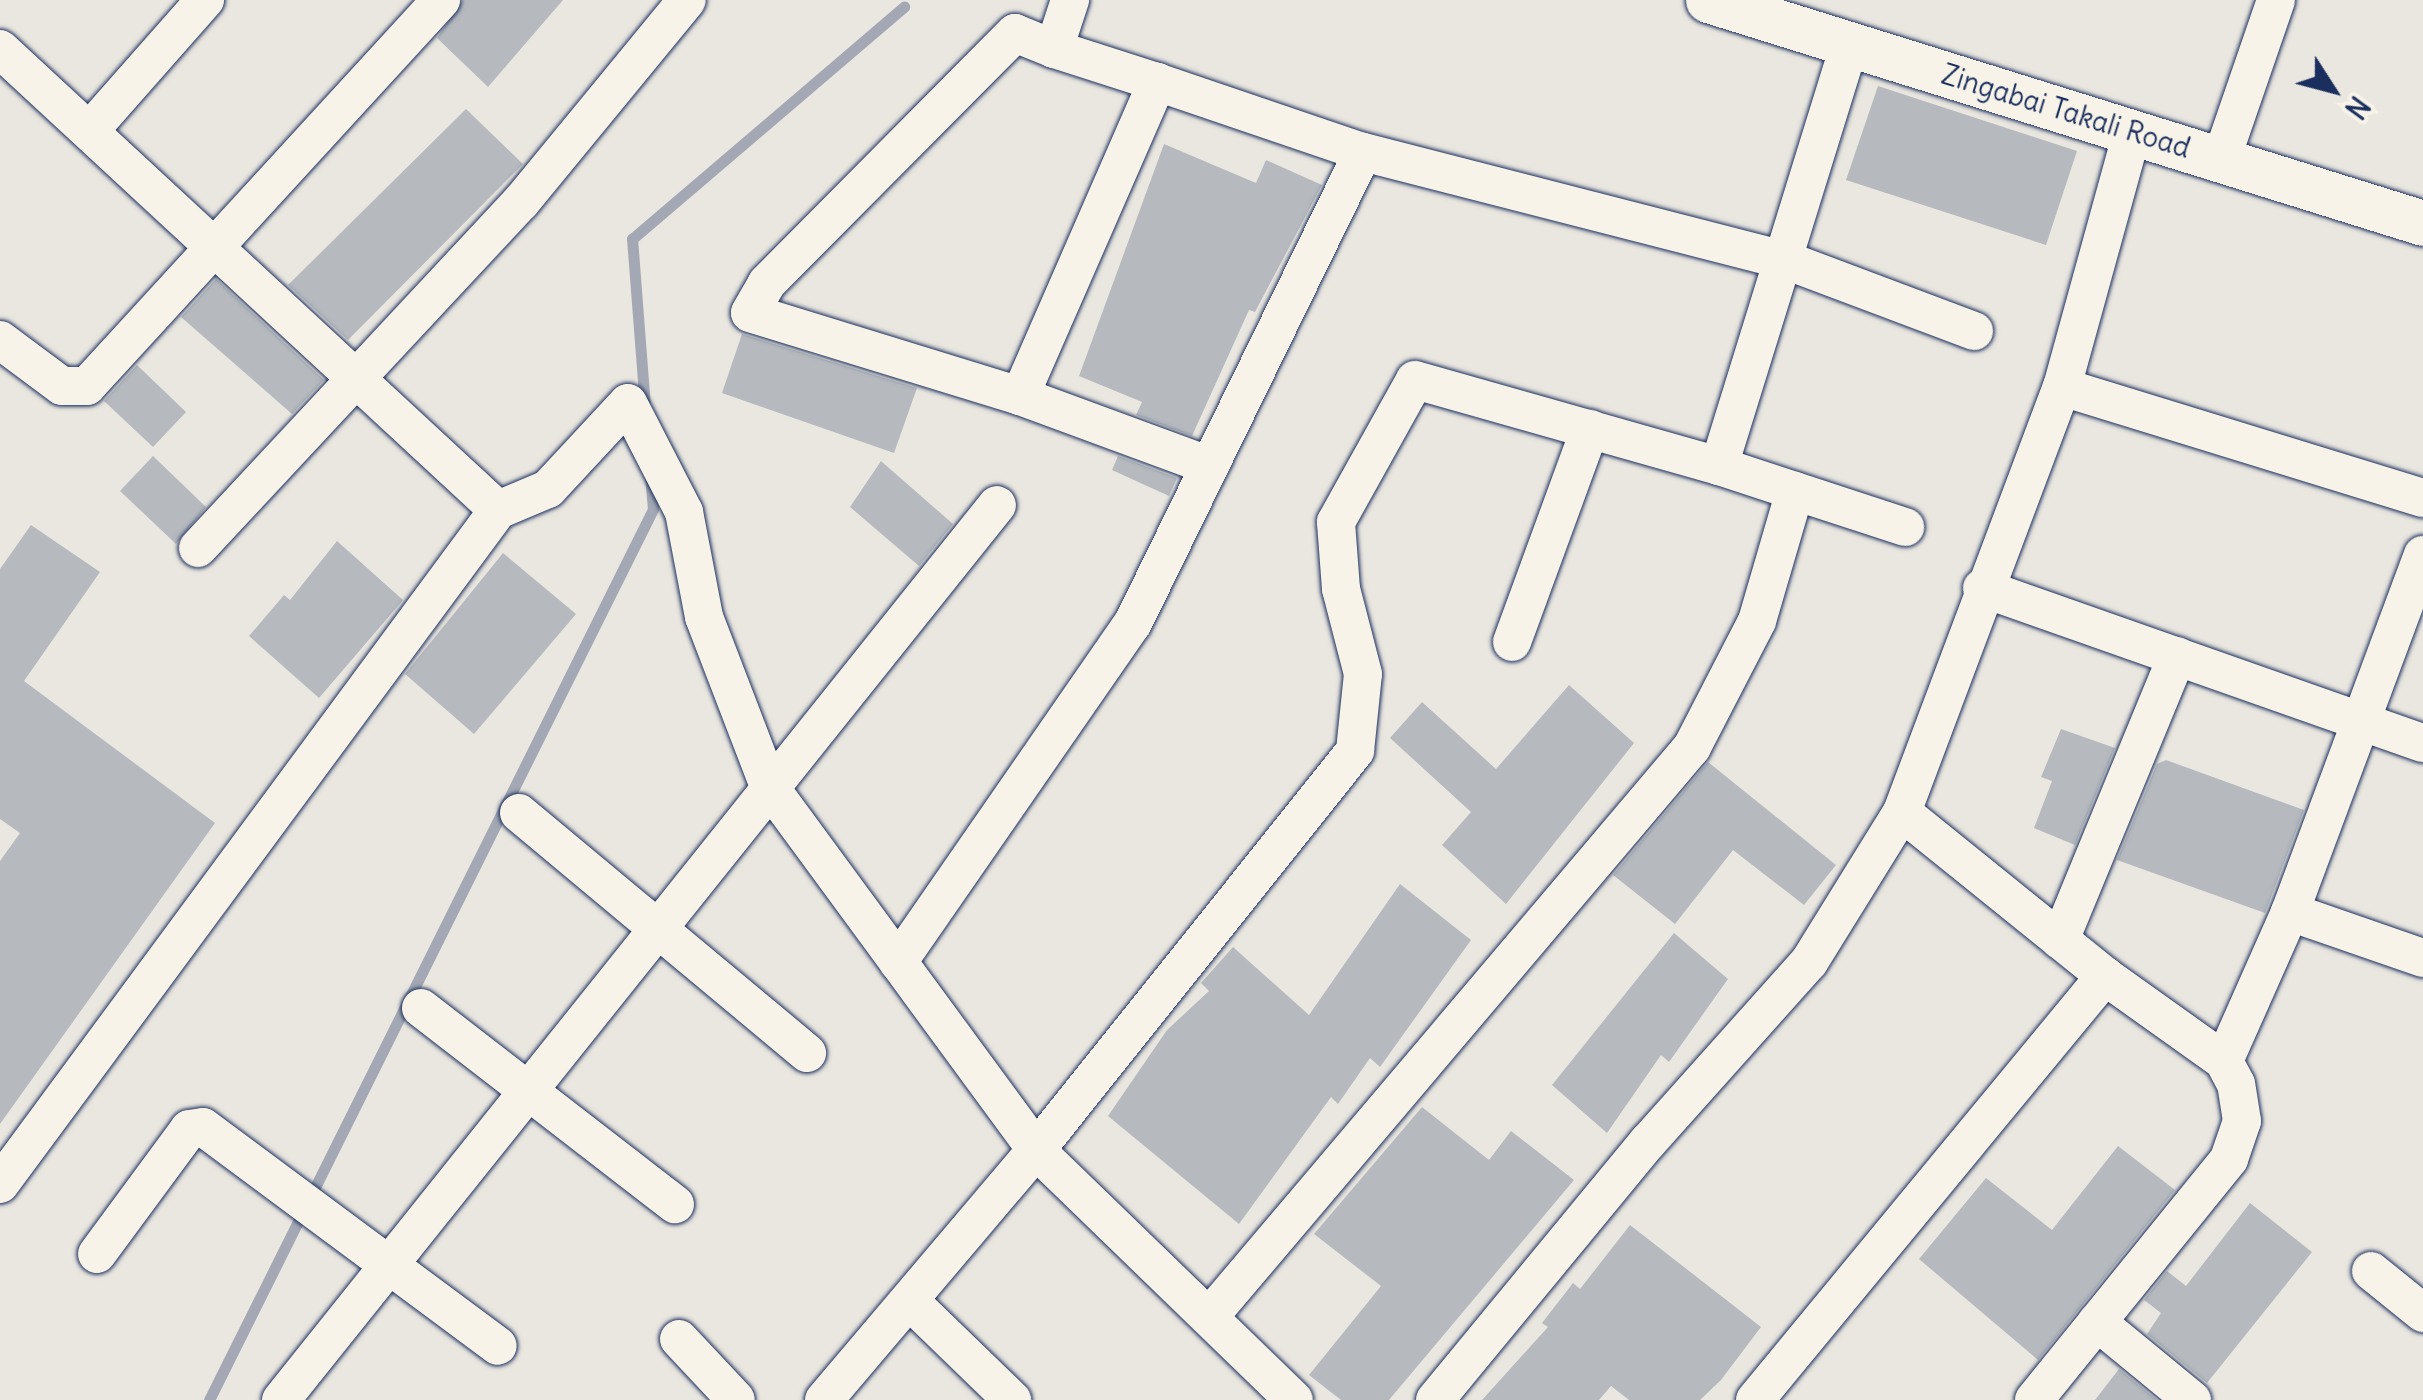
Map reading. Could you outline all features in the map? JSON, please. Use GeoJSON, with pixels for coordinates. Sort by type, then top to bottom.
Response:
{"type":"FeatureCollection","features":[{"type":"Feature","properties":{"kind":"street"},"geometry":{"type":"LineString","coordinates":[[92,128],[205,0]]}},
{"type":"Feature","properties":{"kind":"street"},"geometry":{"type":"LineString","coordinates":[[0,340],[62,386],[87,386],[440,0]]}},
{"type":"Feature","properties":{"kind":"street"},"geometry":{"type":"LineString","coordinates":[[198,548],[521,202],[687,0]]}},
{"type":"Feature","properties":{"kind":"street"},"geometry":{"type":"LineString","coordinates":[[1054,49],[1070,0]]}},
{"type":"Feature","properties":{"kind":"street","name":"Zingabai Takali Road"},"geometry":{"type":"LineString","coordinates":[[1708,0],[2423,224]]}},
{"type":"Feature","properties":{"kind":"street"},"geometry":{"type":"LineString","coordinates":[[2222,160],[2276,0]]}},
{"type":"Feature","properties":{"kind":"street"},"geometry":{"type":"LineString","coordinates":[[1210,466],[1020,396],[750,313],[767,284],[1015,33],[1363,152],[1785,260],[1974,331]]}},
{"type":"Feature","properties":{"kind":"street"},"geometry":{"type":"LineString","coordinates":[[1719,466],[1850,44]]}},
{"type":"Feature","properties":{"kind":"street"},"geometry":{"type":"LineString","coordinates":[[0,49],[92,128],[357,382],[498,510]]}},
{"type":"Feature","properties":{"kind":"street"},"geometry":{"type":"LineString","coordinates":[[1020,396],[1157,82]]}},
{"type":"Feature","properties":{"kind":"street"},"geometry":{"type":"LineString","coordinates":[[1435,1400],[1648,1142],[1809,962],[1902,812],[1982,588],[2062,387],[2132,132]]}},
{"type":"Feature","properties":{"kind":"street"},"geometry":{"type":"LineString","coordinates":[[898,962],[1132,623],[1363,152]]}},
{"type":"Feature","properties":{"kind":"street"},"geometry":{"type":"LineString","coordinates":[[824,1400],[1036,1150],[1355,750],[1363,674],[1341,589],[1336,522],[1415,380],[1719,466],[1904,527]]}},
{"type":"Feature","properties":{"kind":"street"},"geometry":{"type":"LineString","coordinates":[[2062,387],[2423,498]]}},
{"type":"Feature","properties":{"kind":"street"},"geometry":{"type":"LineString","coordinates":[[0,1184],[498,510],[548,490],[628,403],[684,512],[704,617],[769,786],[1036,1150],[1294,1400]]}},
{"type":"Feature","properties":{"kind":"street"},"geometry":{"type":"LineString","coordinates":[[1512,642],[1590,429]]}},
{"type":"Feature","properties":{"kind":"street"},"geometry":{"type":"LineString","coordinates":[[1209,1317],[1692,748],[1757,621],[1795,491]]}},
{"type":"Feature","properties":{"kind":"street"},"geometry":{"type":"LineString","coordinates":[[281,1400],[655,925],[997,505]]}},
{"type":"Feature","properties":{"kind":"street"},"geometry":{"type":"LineString","coordinates":[[2224,1061],[2290,912],[2423,555]]}},
{"type":"Feature","properties":{"kind":"street"},"geometry":{"type":"LineString","coordinates":[[1982,588],[2423,743]]}},
{"type":"Feature","properties":{"kind":"street"},"geometry":{"type":"LineString","coordinates":[[2060,940],[2176,656]]}},
{"type":"Feature","properties":{"kind":"street"},"geometry":{"type":"LineString","coordinates":[[1902,812],[2105,976],[2224,1061],[2236,1084],[2242,1121],[2229,1159],[2034,1400]]}},
{"type":"Feature","properties":{"kind":"street"},"geometry":{"type":"LineString","coordinates":[[519,813],[807,1054]]}},
{"type":"Feature","properties":{"kind":"street"},"geometry":{"type":"LineString","coordinates":[[2290,912],[2423,958]]}},
{"type":"Feature","properties":{"kind":"street"},"geometry":{"type":"LineString","coordinates":[[1755,1400],[2105,976]]}},
{"type":"Feature","properties":{"kind":"street"},"geometry":{"type":"LineString","coordinates":[[421,1008],[675,1204]]}},
{"type":"Feature","properties":{"kind":"street"},"geometry":{"type":"LineString","coordinates":[[97,1254],[189,1130],[216,1133],[391,1261],[498,1346]]}},
{"type":"Feature","properties":{"kind":"street"},"geometry":{"type":"LineString","coordinates":[[2371,1271],[2423,1313]]}},
{"type":"Feature","properties":{"kind":"street"},"geometry":{"type":"LineString","coordinates":[[910,1302],[1012,1400]]}},
{"type":"Feature","properties":{"kind":"street"},"geometry":{"type":"LineString","coordinates":[[2097,1322],[2192,1400]]}},
{"type":"Feature","properties":{"kind":"street"},"geometry":{"type":"LineString","coordinates":[[679,1338],[736,1400]]}},
{"type":"Feature","properties":{"kind":"building"},"geometry":{"type":"Polygon","coordinates":[[[463,0],[563,0],[488,87],[437,38],[463,0]]]}},
{"type":"Feature","properties":{"kind":"building"},"geometry":{"type":"Polygon","coordinates":[[[1878,86],[2077,151],[2046,245],[1846,180],[1878,86]]]}},
{"type":"Feature","properties":{"kind":"building"},"geometry":{"type":"Polygon","coordinates":[[[466,109],[523,164],[348,340],[288,285],[466,109]]]}},
{"type":"Feature","properties":{"kind":"building"},"geometry":{"type":"Polygon","coordinates":[[[1164,144],[1256,183],[1266,160],[1322,185],[1255,312],[1249,310],[1192,436],[1136,415],[1142,402],[1079,376],[1164,144]]]}},
{"type":"Feature","properties":{"kind":"building"},"geometry":{"type":"Polygon","coordinates":[[[216,279],[324,380],[292,414],[181,317],[216,279]]]}},
{"type":"Feature","properties":{"kind":"building"},"geometry":{"type":"Polygon","coordinates":[[[742,334],[917,388],[894,453],[722,393],[742,334]]]}},
{"type":"Feature","properties":{"kind":"building"},"geometry":{"type":"Polygon","coordinates":[[[137,365],[186,412],[153,447],[104,401],[137,365]]]}},
{"type":"Feature","properties":{"kind":"building"},"geometry":{"type":"Polygon","coordinates":[[[153,456],[206,507],[176,544],[120,491],[153,456]]]}},
{"type":"Feature","properties":{"kind":"building"},"geometry":{"type":"Polygon","coordinates":[[[1118,456],[1177,478],[1169,496],[1112,470],[1118,456]]]}},
{"type":"Feature","properties":{"kind":"building"},"geometry":{"type":"Polygon","coordinates":[[[881,461],[953,524],[919,566],[850,507],[881,461]]]}},
{"type":"Feature","properties":{"kind":"building"},"geometry":{"type":"Polygon","coordinates":[[[31,525],[100,572],[24,681],[215,823],[0,1124],[0,861],[20,833],[0,819],[0,569],[31,525]]]}},
{"type":"Feature","properties":{"kind":"building"},"geometry":{"type":"Polygon","coordinates":[[[337,541],[403,600],[319,698],[249,636],[284,595],[290,600],[337,541]]]}},
{"type":"Feature","properties":{"kind":"building"},"geometry":{"type":"Polygon","coordinates":[[[503,553],[576,614],[474,734],[405,674],[503,553]]]}},
{"type":"Feature","properties":{"kind":"building"},"geometry":{"type":"Polygon","coordinates":[[[1569,685],[1634,743],[1506,904],[1442,845],[1471,812],[1390,738],[1422,702],[1496,769],[1569,685]]]}},
{"type":"Feature","properties":{"kind":"building"},"geometry":{"type":"Polygon","coordinates":[[[2061,729],[2115,748],[2075,845],[2034,828],[2052,781],[2041,777],[2061,729]]]}},
{"type":"Feature","properties":{"kind":"building"},"geometry":{"type":"Polygon","coordinates":[[[2166,760],[2304,810],[2265,913],[2117,860],[2157,764],[2166,760]]]}},
{"type":"Feature","properties":{"kind":"building"},"geometry":{"type":"Polygon","coordinates":[[[1708,762],[1836,865],[1804,905],[1733,850],[1675,924],[1613,875],[1708,762]]]}},
{"type":"Feature","properties":{"kind":"building"},"geometry":{"type":"Polygon","coordinates":[[[1400,884],[1471,940],[1380,1067],[1370,1058],[1338,1104],[1331,1097],[1239,1224],[1108,1116],[1167,1030],[1209,991],[1201,983],[1233,947],[1309,1015],[1400,884]]]}},
{"type":"Feature","properties":{"kind":"building"},"geometry":{"type":"Polygon","coordinates":[[[1674,933],[1728,979],[1669,1062],[1661,1055],[1607,1133],[1552,1085],[1674,933]]]}},
{"type":"Feature","properties":{"kind":"building"},"geometry":{"type":"Polygon","coordinates":[[[1422,1107],[1489,1160],[1511,1131],[1574,1180],[1389,1400],[1341,1400],[1309,1375],[1381,1286],[1314,1234],[1422,1107]]]}},
{"type":"Feature","properties":{"kind":"building"},"geometry":{"type":"Polygon","coordinates":[[[2118,1146],[2175,1190],[2038,1360],[1919,1259],[1986,1178],[2052,1230],[2118,1146]]]}},
{"type":"Feature","properties":{"kind":"building"},"geometry":{"type":"Polygon","coordinates":[[[2250,1203],[2312,1252],[2207,1383],[2147,1334],[2161,1313],[2144,1300],[2167,1271],[2186,1286],[2250,1203]]]}},
{"type":"Feature","properties":{"kind":"building"},"geometry":{"type":"Polygon","coordinates":[[[1630,1225],[1761,1327],[1721,1380],[1700,1400],[1629,1400],[1611,1386],[1599,1400],[1482,1400],[1548,1327],[1542,1323],[1573,1283],[1580,1289],[1630,1225]]]}},
{"type":"Feature","properties":{"kind":"building"},"geometry":{"type":"Polygon","coordinates":[[[2119,1369],[2157,1400],[2095,1400],[2119,1369]]]}},
{"type":"Feature","properties":{"kind":"waterway"},"geometry":{"type":"LineString","coordinates":[[645,407],[632,239],[904,7]]}},
{"type":"Feature","properties":{"kind":"waterway"},"geometry":{"type":"LineString","coordinates":[[209,1400],[653,509],[650,475]]}}]}
